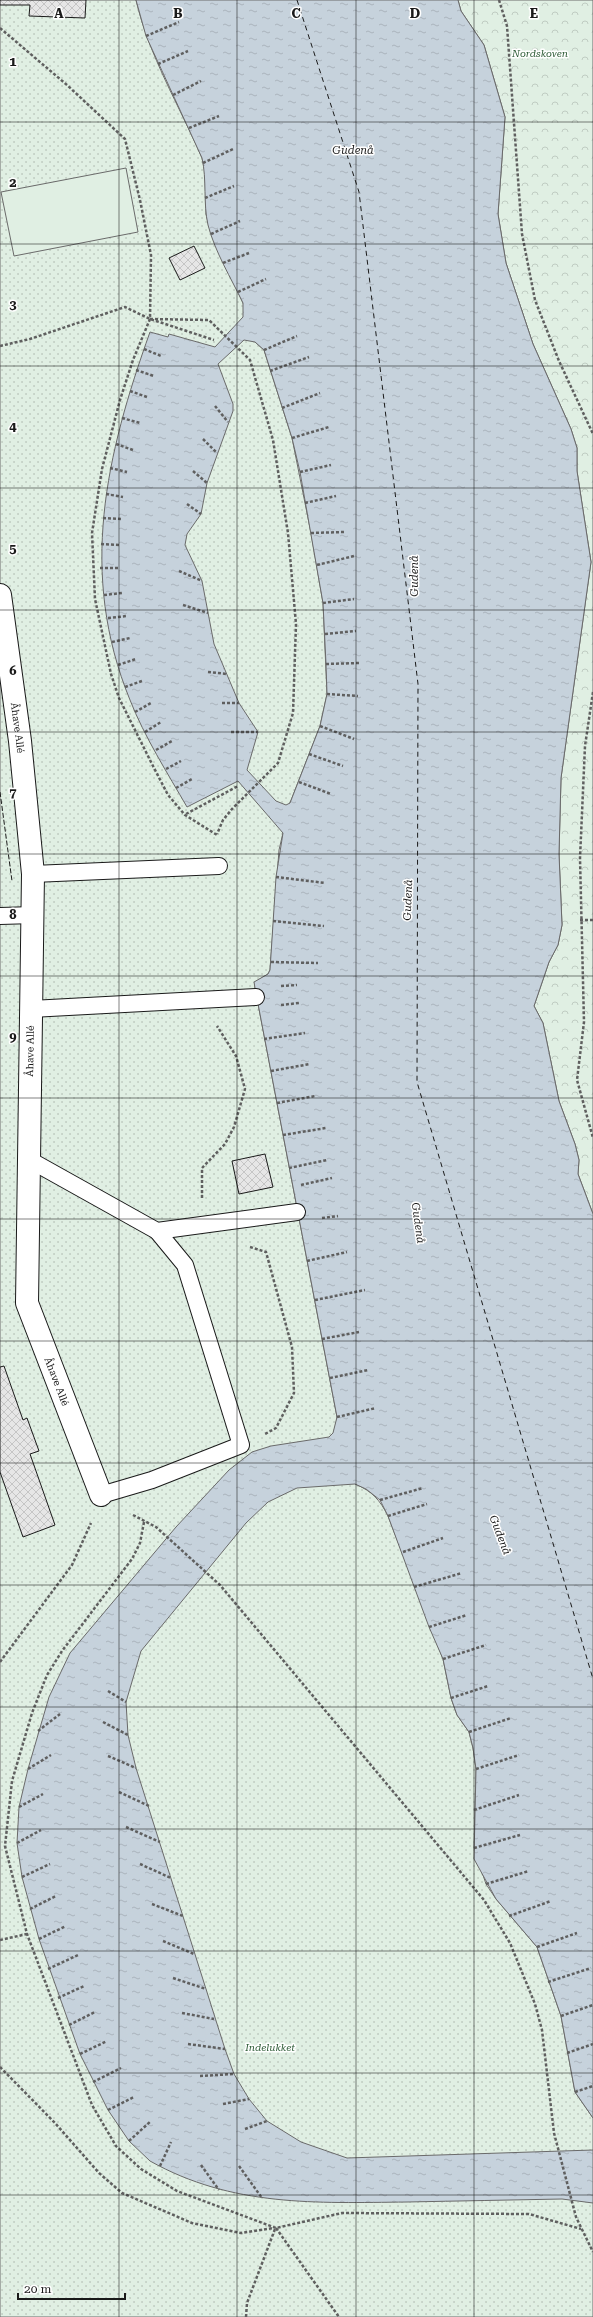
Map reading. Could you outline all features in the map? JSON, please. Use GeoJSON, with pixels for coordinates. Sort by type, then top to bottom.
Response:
{"type":"FeatureCollection","features":[{"type":"Feature","properties":{"kind":"street","name":"Åhave Allé"},"geometry":{"type":"LineString","coordinates":[[0,596],[20,740],[33,874],[34,915],[28,1159],[27,1303],[102,1494]]}},
{"type":"Feature","properties":{"kind":"lane"},"geometry":{"type":"LineString","coordinates":[[33,874],[219,866]]}},
{"type":"Feature","properties":{"kind":"lane"},"geometry":{"type":"LineString","coordinates":[[0,916],[34,915]]}},
{"type":"Feature","properties":{"kind":"lane"},"geometry":{"type":"LineString","coordinates":[[31,1009],[256,997]]}},
{"type":"Feature","properties":{"kind":"lane"},"geometry":{"type":"LineString","coordinates":[[28,1159],[157,1231],[185,1265],[242,1445],[152,1480],[102,1494]]}},
{"type":"Feature","properties":{"kind":"lane"},"geometry":{"type":"LineString","coordinates":[[157,1231],[297,1212]]}},
{"type":"Feature","properties":{"kind":"path"},"geometry":{"type":"LineString","coordinates":[[499,0],[507,26],[522,234],[535,300],[559,362],[593,434]]}},
{"type":"Feature","properties":{"kind":"path"},"geometry":{"type":"LineString","coordinates":[[146,36],[179,22]]}},
{"type":"Feature","properties":{"kind":"path"},"geometry":{"type":"LineString","coordinates":[[0,28],[67,85],[125,140],[140,200],[151,255],[150,319],[133,360],[120,400],[102,469],[92,533],[94,592],[104,649],[119,698],[168,794],[185,815],[217,835],[223,820],[232,809],[278,763],[294,713],[296,624],[288,533],[273,440],[250,360],[209,320],[150,319]]}},
{"type":"Feature","properties":{"kind":"path"},"geometry":{"type":"LineString","coordinates":[[158,64],[188,51]]}},
{"type":"Feature","properties":{"kind":"path"},"geometry":{"type":"LineString","coordinates":[[173,95],[201,81]]}},
{"type":"Feature","properties":{"kind":"path"},"geometry":{"type":"LineString","coordinates":[[189,128],[219,116]]}},
{"type":"Feature","properties":{"kind":"path"},"geometry":{"type":"LineString","coordinates":[[203,163],[234,149]]}},
{"type":"Feature","properties":{"kind":"path"},"geometry":{"type":"LineString","coordinates":[[205,198],[234,186]]}},
{"type":"Feature","properties":{"kind":"path"},"geometry":{"type":"LineString","coordinates":[[211,234],[240,222]]}},
{"type":"Feature","properties":{"kind":"path"},"geometry":{"type":"LineString","coordinates":[[223,263],[249,253]]}},
{"type":"Feature","properties":{"kind":"path"},"geometry":{"type":"LineString","coordinates":[[238,292],[266,279]]}},
{"type":"Feature","properties":{"kind":"path"},"geometry":{"type":"LineString","coordinates":[[0,346],[30,339],[125,307],[150,319],[214,340]]}},
{"type":"Feature","properties":{"kind":"path"},"geometry":{"type":"LineString","coordinates":[[264,350],[297,336]]}},
{"type":"Feature","properties":{"kind":"path"},"geometry":{"type":"LineString","coordinates":[[144,350],[161,356]]}},
{"type":"Feature","properties":{"kind":"path"},"geometry":{"type":"LineString","coordinates":[[270,371],[309,357]]}},
{"type":"Feature","properties":{"kind":"path"},"geometry":{"type":"LineString","coordinates":[[136,370],[154,376]]}},
{"type":"Feature","properties":{"kind":"path"},"geometry":{"type":"LineString","coordinates":[[130,391],[147,397]]}},
{"type":"Feature","properties":{"kind":"path"},"geometry":{"type":"LineString","coordinates":[[282,408],[320,393]]}},
{"type":"Feature","properties":{"kind":"path"},"geometry":{"type":"LineString","coordinates":[[215,406],[228,422]]}},
{"type":"Feature","properties":{"kind":"path"},"geometry":{"type":"LineString","coordinates":[[122,418],[140,423]]}},
{"type":"Feature","properties":{"kind":"path"},"geometry":{"type":"LineString","coordinates":[[292,438],[329,427]]}},
{"type":"Feature","properties":{"kind":"path"},"geometry":{"type":"LineString","coordinates":[[203,439],[217,453]]}},
{"type":"Feature","properties":{"kind":"path"},"geometry":{"type":"LineString","coordinates":[[116,444],[133,450]]}},
{"type":"Feature","properties":{"kind":"path"},"geometry":{"type":"LineString","coordinates":[[300,472],[331,465]]}},
{"type":"Feature","properties":{"kind":"path"},"geometry":{"type":"LineString","coordinates":[[110,468],[127,472]]}},
{"type":"Feature","properties":{"kind":"path"},"geometry":{"type":"LineString","coordinates":[[194,471],[207,483]]}},
{"type":"Feature","properties":{"kind":"path"},"geometry":{"type":"LineString","coordinates":[[106,494],[123,497]]}},
{"type":"Feature","properties":{"kind":"path"},"geometry":{"type":"LineString","coordinates":[[305,503],[336,496]]}},
{"type":"Feature","properties":{"kind":"path"},"geometry":{"type":"LineString","coordinates":[[188,504],[201,514]]}},
{"type":"Feature","properties":{"kind":"path"},"geometry":{"type":"LineString","coordinates":[[103,518],[122,519]]}},
{"type":"Feature","properties":{"kind":"path"},"geometry":{"type":"LineString","coordinates":[[311,533],[344,532]]}},
{"type":"Feature","properties":{"kind":"path"},"geometry":{"type":"LineString","coordinates":[[101,544],[119,545]]}},
{"type":"Feature","properties":{"kind":"path"},"geometry":{"type":"LineString","coordinates":[[317,565],[354,556]]}},
{"type":"Feature","properties":{"kind":"path"},"geometry":{"type":"LineString","coordinates":[[100,568],[118,568]]}},
{"type":"Feature","properties":{"kind":"path"},"geometry":{"type":"LineString","coordinates":[[179,570],[202,581]]}},
{"type":"Feature","properties":{"kind":"path"},"geometry":{"type":"LineString","coordinates":[[104,595],[122,593]]}},
{"type":"Feature","properties":{"kind":"path"},"geometry":{"type":"LineString","coordinates":[[323,603],[354,599]]}},
{"type":"Feature","properties":{"kind":"path"},"geometry":{"type":"LineString","coordinates":[[183,605],[208,613]]}},
{"type":"Feature","properties":{"kind":"path"},"geometry":{"type":"LineString","coordinates":[[108,618],[126,616]]}},
{"type":"Feature","properties":{"kind":"path"},"geometry":{"type":"LineString","coordinates":[[325,634],[356,631]]}},
{"type":"Feature","properties":{"kind":"path"},"geometry":{"type":"LineString","coordinates":[[112,642],[130,638]]}},
{"type":"Feature","properties":{"kind":"path"},"geometry":{"type":"LineString","coordinates":[[118,665],[136,659]]}},
{"type":"Feature","properties":{"kind":"path"},"geometry":{"type":"LineString","coordinates":[[326,664],[360,663]]}},
{"type":"Feature","properties":{"kind":"path"},"geometry":{"type":"LineString","coordinates":[[208,672],[226,674]]}},
{"type":"Feature","properties":{"kind":"path"},"geometry":{"type":"LineString","coordinates":[[125,687],[142,681]]}},
{"type":"Feature","properties":{"kind":"path"},"geometry":{"type":"LineString","coordinates":[[593,692],[585,746],[580,858],[580,920],[584,1022],[577,1080],[593,1138]]}},
{"type":"Feature","properties":{"kind":"path"},"geometry":{"type":"LineString","coordinates":[[327,694],[358,696]]}},
{"type":"Feature","properties":{"kind":"path"},"geometry":{"type":"LineString","coordinates":[[135,712],[151,703]]}},
{"type":"Feature","properties":{"kind":"path"},"geometry":{"type":"LineString","coordinates":[[222,703],[239,703]]}},
{"type":"Feature","properties":{"kind":"path"},"geometry":{"type":"LineString","coordinates":[[146,732],[161,722]]}},
{"type":"Feature","properties":{"kind":"path"},"geometry":{"type":"LineString","coordinates":[[320,726],[354,739]]}},
{"type":"Feature","properties":{"kind":"path"},"geometry":{"type":"LineString","coordinates":[[231,732],[258,732]]}},
{"type":"Feature","properties":{"kind":"path"},"geometry":{"type":"LineString","coordinates":[[156,750],[172,741]]}},
{"type":"Feature","properties":{"kind":"path"},"geometry":{"type":"LineString","coordinates":[[309,754],[343,766]]}},
{"type":"Feature","properties":{"kind":"path"},"geometry":{"type":"LineString","coordinates":[[166,769],[181,761]]}},
{"type":"Feature","properties":{"kind":"path"},"geometry":{"type":"LineString","coordinates":[[176,788],[192,779]]}},
{"type":"Feature","properties":{"kind":"path"},"geometry":{"type":"LineString","coordinates":[[299,782],[331,794]]}},
{"type":"Feature","properties":{"kind":"path"},"geometry":{"type":"LineString","coordinates":[[185,815],[238,786]]}},
{"type":"Feature","properties":{"kind":"path"},"geometry":{"type":"LineString","coordinates":[[276,877],[325,883]]}},
{"type":"Feature","properties":{"kind":"path"},"geometry":{"type":"LineString","coordinates":[[580,920],[593,920]]}},
{"type":"Feature","properties":{"kind":"path"},"geometry":{"type":"LineString","coordinates":[[273,921],[324,926]]}},
{"type":"Feature","properties":{"kind":"path"},"geometry":{"type":"LineString","coordinates":[[271,962],[318,963]]}},
{"type":"Feature","properties":{"kind":"path"},"geometry":{"type":"LineString","coordinates":[[208,1223],[201,1192],[202,1168],[225,1144],[234,1126],[245,1089],[236,1056],[209,1014],[212,999]]}},
{"type":"Feature","properties":{"kind":"path"},"geometry":{"type":"LineString","coordinates":[[264,1039],[306,1033]]}},
{"type":"Feature","properties":{"kind":"path"},"geometry":{"type":"LineString","coordinates":[[270,1071],[310,1064]]}},
{"type":"Feature","properties":{"kind":"path"},"geometry":{"type":"LineString","coordinates":[[277,1103],[315,1096]]}},
{"type":"Feature","properties":{"kind":"path"},"geometry":{"type":"LineString","coordinates":[[283,1135],[326,1128]]}},
{"type":"Feature","properties":{"kind":"path"},"geometry":{"type":"LineString","coordinates":[[290,1168],[327,1160]]}},
{"type":"Feature","properties":{"kind":"path"},"geometry":{"type":"LineString","coordinates":[[293,1186],[332,1178]]}},
{"type":"Feature","properties":{"kind":"path"},"geometry":{"type":"LineString","coordinates":[[242,1445],[276,1428],[294,1393],[292,1347],[266,1252],[245,1247]]}},
{"type":"Feature","properties":{"kind":"path"},"geometry":{"type":"LineString","coordinates":[[307,1261],[347,1252]]}},
{"type":"Feature","properties":{"kind":"path"},"geometry":{"type":"LineString","coordinates":[[315,1300],[365,1290]]}},
{"type":"Feature","properties":{"kind":"path"},"geometry":{"type":"LineString","coordinates":[[322,1339],[359,1332]]}},
{"type":"Feature","properties":{"kind":"path"},"geometry":{"type":"LineString","coordinates":[[330,1378],[368,1370]]}},
{"type":"Feature","properties":{"kind":"path"},"geometry":{"type":"LineString","coordinates":[[337,1417],[376,1408]]}},
{"type":"Feature","properties":{"kind":"path"},"geometry":{"type":"LineString","coordinates":[[380,1500],[423,1488]]}},
{"type":"Feature","properties":{"kind":"path"},"geometry":{"type":"LineString","coordinates":[[0,1662],[72,1566],[88,1533],[102,1494]]}},
{"type":"Feature","properties":{"kind":"path"},"geometry":{"type":"LineString","coordinates":[[388,1516],[427,1504]]}},
{"type":"Feature","properties":{"kind":"path"},"geometry":{"type":"LineString","coordinates":[[339,2317],[276,2228],[177,2191],[141,2169],[116,2146],[92,2104],[27,1934],[5,1846],[12,1781],[32,1713],[48,1675],[62,1651],[132,1559],[140,1543],[144,1522],[156,1527],[220,1585],[484,1900],[510,1943],[535,2004],[542,2030],[554,2133],[576,2217],[593,2252]]}},
{"type":"Feature","properties":{"kind":"path"},"geometry":{"type":"LineString","coordinates":[[403,1552],[443,1538]]}},
{"type":"Feature","properties":{"kind":"path"},"geometry":{"type":"LineString","coordinates":[[414,1587],[462,1573]]}},
{"type":"Feature","properties":{"kind":"path"},"geometry":{"type":"LineString","coordinates":[[429,1627],[467,1615]]}},
{"type":"Feature","properties":{"kind":"path"},"geometry":{"type":"LineString","coordinates":[[444,1659],[486,1645]]}},
{"type":"Feature","properties":{"kind":"path"},"geometry":{"type":"LineString","coordinates":[[451,1698],[488,1686]]}},
{"type":"Feature","properties":{"kind":"path"},"geometry":{"type":"LineString","coordinates":[[108,1691],[126,1702]]}},
{"type":"Feature","properties":{"kind":"path"},"geometry":{"type":"LineString","coordinates":[[38,1731],[60,1714]]}},
{"type":"Feature","properties":{"kind":"path"},"geometry":{"type":"LineString","coordinates":[[469,1732],[511,1718]]}},
{"type":"Feature","properties":{"kind":"path"},"geometry":{"type":"LineString","coordinates":[[103,1722],[128,1736]]}},
{"type":"Feature","properties":{"kind":"path"},"geometry":{"type":"LineString","coordinates":[[476,1769],[519,1754]]}},
{"type":"Feature","properties":{"kind":"path"},"geometry":{"type":"LineString","coordinates":[[28,1769],[51,1755]]}},
{"type":"Feature","properties":{"kind":"path"},"geometry":{"type":"LineString","coordinates":[[108,1756],[136,1768]]}},
{"type":"Feature","properties":{"kind":"path"},"geometry":{"type":"LineString","coordinates":[[119,1792],[149,1806]]}},
{"type":"Feature","properties":{"kind":"path"},"geometry":{"type":"LineString","coordinates":[[19,1807],[43,1794]]}},
{"type":"Feature","properties":{"kind":"path"},"geometry":{"type":"LineString","coordinates":[[474,1810],[519,1795]]}},
{"type":"Feature","properties":{"kind":"path"},"geometry":{"type":"LineString","coordinates":[[126,1827],[160,1842]]}},
{"type":"Feature","properties":{"kind":"path"},"geometry":{"type":"LineString","coordinates":[[17,1843],[40,1830]]}},
{"type":"Feature","properties":{"kind":"path"},"geometry":{"type":"LineString","coordinates":[[474,1848],[520,1835]]}},
{"type":"Feature","properties":{"kind":"path"},"geometry":{"type":"LineString","coordinates":[[22,1877],[50,1864]]}},
{"type":"Feature","properties":{"kind":"path"},"geometry":{"type":"LineString","coordinates":[[140,1864],[172,1878]]}},
{"type":"Feature","properties":{"kind":"path"},"geometry":{"type":"LineString","coordinates":[[486,1884],[529,1871]]}},
{"type":"Feature","properties":{"kind":"path"},"geometry":{"type":"LineString","coordinates":[[30,1909],[56,1896]]}},
{"type":"Feature","properties":{"kind":"path"},"geometry":{"type":"LineString","coordinates":[[509,1916],[551,1901]]}},
{"type":"Feature","properties":{"kind":"path"},"geometry":{"type":"LineString","coordinates":[[152,1904],[183,1916]]}},
{"type":"Feature","properties":{"kind":"path"},"geometry":{"type":"LineString","coordinates":[[39,1939],[66,1926]]}},
{"type":"Feature","properties":{"kind":"path"},"geometry":{"type":"LineString","coordinates":[[537,1947],[577,1933]]}},
{"type":"Feature","properties":{"kind":"path"},"geometry":{"type":"LineString","coordinates":[[0,1940],[27,1934]]}},
{"type":"Feature","properties":{"kind":"path"},"geometry":{"type":"LineString","coordinates":[[163,1941],[194,1954]]}},
{"type":"Feature","properties":{"kind":"path"},"geometry":{"type":"LineString","coordinates":[[48,1969],[78,1955]]}},
{"type":"Feature","properties":{"kind":"path"},"geometry":{"type":"LineString","coordinates":[[548,1982],[591,1968]]}},
{"type":"Feature","properties":{"kind":"path"},"geometry":{"type":"LineString","coordinates":[[173,1978],[206,1989]]}},
{"type":"Feature","properties":{"kind":"path"},"geometry":{"type":"LineString","coordinates":[[58,1998],[84,1986]]}},
{"type":"Feature","properties":{"kind":"path"},"geometry":{"type":"LineString","coordinates":[[561,2016],[593,2005]]}},
{"type":"Feature","properties":{"kind":"path"},"geometry":{"type":"LineString","coordinates":[[69,2025],[95,2012]]}},
{"type":"Feature","properties":{"kind":"path"},"geometry":{"type":"LineString","coordinates":[[182,2012],[214,2019]]}},
{"type":"Feature","properties":{"kind":"path"},"geometry":{"type":"LineString","coordinates":[[80,2054],[106,2041]]}},
{"type":"Feature","properties":{"kind":"path"},"geometry":{"type":"LineString","coordinates":[[188,2044],[225,2049]]}},
{"type":"Feature","properties":{"kind":"path"},"geometry":{"type":"LineString","coordinates":[[568,2053],[593,2044]]}},
{"type":"Feature","properties":{"kind":"path"},"geometry":{"type":"LineString","coordinates":[[0,2067],[55,2123],[99,2173],[122,2193],[192,2222],[241,2233],[276,2228],[342,2213],[529,2214],[581,2229]]}},
{"type":"Feature","properties":{"kind":"path"},"geometry":{"type":"LineString","coordinates":[[93,2082],[121,2068]]}},
{"type":"Feature","properties":{"kind":"path"},"geometry":{"type":"LineString","coordinates":[[200,2076],[234,2074]]}},
{"type":"Feature","properties":{"kind":"path"},"geometry":{"type":"LineString","coordinates":[[575,2092],[593,2086]]}},
{"type":"Feature","properties":{"kind":"path"},"geometry":{"type":"LineString","coordinates":[[108,2110],[134,2098]]}},
{"type":"Feature","properties":{"kind":"path"},"geometry":{"type":"LineString","coordinates":[[223,2104],[249,2099]]}},
{"type":"Feature","properties":{"kind":"path"},"geometry":{"type":"LineString","coordinates":[[129,2141],[151,2121]]}},
{"type":"Feature","properties":{"kind":"path"},"geometry":{"type":"LineString","coordinates":[[245,2129],[267,2121]]}},
{"type":"Feature","properties":{"kind":"path"},"geometry":{"type":"LineString","coordinates":[[160,2166],[171,2142]]}},
{"type":"Feature","properties":{"kind":"path"},"geometry":{"type":"LineString","coordinates":[[201,2165],[219,2190]]}},
{"type":"Feature","properties":{"kind":"path"},"geometry":{"type":"LineString","coordinates":[[239,2166],[262,2198]]}},
{"type":"Feature","properties":{"kind":"path"},"geometry":{"type":"LineString","coordinates":[[246,2317],[247,2303],[276,2228]]}},
{"type":"Feature","properties":{"kind":"green space","name":"Indelukket"},"geometry":{"type":"Polygon","coordinates":[[[0,0],[136,0],[157,61],[202,158],[205,172],[206,214],[211,234],[243,303],[255,342],[264,350],[292,438],[323,603],[327,694],[320,726],[290,803],[279,850],[270,970],[268,974],[255,982],[255,988],[337,1417],[336,1425],[355,1484],[371,1493],[382,1505],[388,1516],[443,1659],[451,1698],[457,1715],[469,1732],[476,1769],[474,1848],[486,1884],[496,1899],[537,1947],[561,2016],[575,2092],[593,2118],[593,2317],[0,2317],[0,0]]]}},
{"type":"Feature","properties":{"kind":"green space","name":"Nordskoven"},"geometry":{"type":"Polygon","coordinates":[[[458,0],[593,0],[593,1214],[578,1174],[579,1160],[575,1144],[559,1101],[543,1023],[534,1006],[549,962],[558,945],[562,925],[559,854],[561,778],[591,562],[577,471],[577,448],[571,429],[533,344],[506,263],[498,214],[505,117],[484,45],[461,11],[458,0]]]}},
{"type":"Feature","properties":{"kind":"green space"},"geometry":{"type":"Polygon","coordinates":[[[126,168],[138,232],[14,256],[1,192],[126,168]]]}},
{"type":"Feature","properties":{"kind":"water","name":"Gudenå"},"geometry":{"type":"Polygon","coordinates":[[[136,0],[458,0],[461,11],[484,45],[505,117],[498,214],[506,263],[533,344],[571,429],[577,448],[577,471],[591,562],[561,778],[559,854],[562,925],[558,945],[549,962],[534,1006],[543,1023],[559,1101],[575,1144],[579,1160],[578,1174],[593,1214],[593,2118],[575,2092],[561,2016],[537,1947],[496,1899],[474,1859],[476,1769],[469,1732],[457,1715],[451,1698],[443,1659],[429,1627],[388,1516],[380,1500],[366,1489],[355,1484],[297,1488],[268,1502],[246,1523],[141,1651],[126,1702],[128,1735],[136,1768],[234,2074],[249,2099],[267,2121],[301,2142],[347,2158],[593,2150],[593,2203],[562,2199],[307,2202],[275,2199],[212,2187],[181,2176],[150,2161],[129,2141],[108,2110],[80,2054],[39,1939],[22,1877],[17,1843],[19,1807],[28,1769],[49,1697],[70,1653],[176,1527],[229,1470],[252,1452],[271,1446],[329,1437],[333,1433],[337,1417],[254,982],[268,974],[270,970],[276,877],[283,833],[238,781],[187,807],[149,741],[130,700],[114,653],[105,606],[102,560],[104,514],[111,469],[121,424],[134,378],[150,332],[168,337],[169,334],[215,347],[243,317],[243,303],[219,255],[208,225],[202,158],[146,36],[136,0]],[[244,340],[218,364],[233,404],[233,411],[207,483],[201,514],[187,534],[185,545],[202,581],[214,644],[239,703],[258,732],[247,770],[276,801],[286,805],[290,803],[320,726],[327,694],[323,603],[300,472],[292,438],[264,350],[255,342],[244,340]]]}},
{"type":"Feature","properties":{"kind":"building"},"geometry":{"type":"Polygon","coordinates":[[[0,0],[86,0],[85,18],[29,16],[30,5],[0,5],[0,0]]]}},
{"type":"Feature","properties":{"kind":"building"},"geometry":{"type":"Polygon","coordinates":[[[194,246],[205,268],[180,280],[169,258],[194,246]]]}},
{"type":"Feature","properties":{"kind":"building"},"geometry":{"type":"Polygon","coordinates":[[[265,1154],[273,1187],[239,1194],[232,1161],[265,1154]]]}},
{"type":"Feature","properties":{"kind":"building"},"geometry":{"type":"Polygon","coordinates":[[[4,1366],[23,1420],[27,1418],[39,1451],[30,1454],[55,1525],[23,1537],[0,1472],[0,1367],[4,1366]]]}},
{"type":"Feature","properties":{"kind":"ferry route"},"geometry":{"type":"LineString","coordinates":[[297,0],[359,192],[418,684],[417,1082],[593,1679]]}},
{"type":"Feature","properties":{"kind":"fence"},"geometry":{"type":"LineString","coordinates":[[0,792],[12,881]]}}]}
